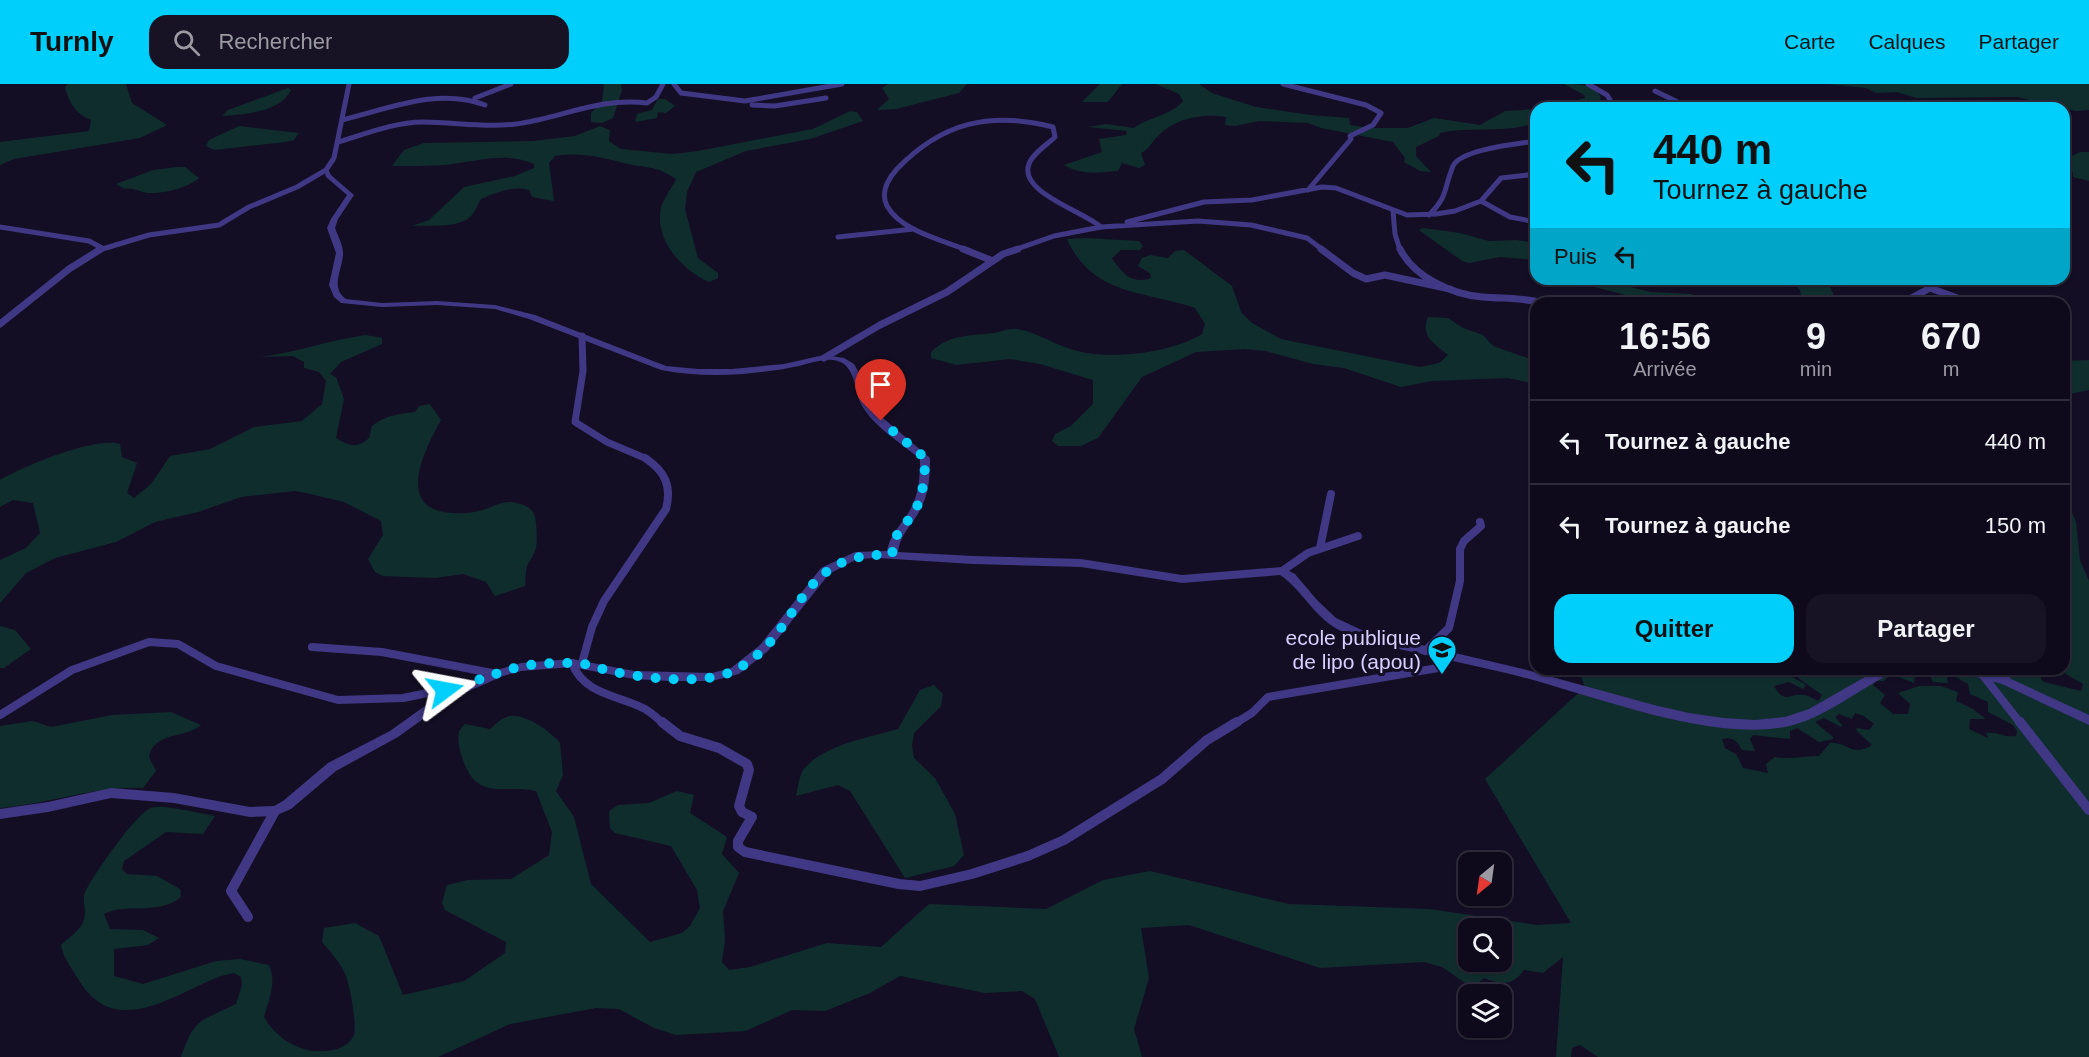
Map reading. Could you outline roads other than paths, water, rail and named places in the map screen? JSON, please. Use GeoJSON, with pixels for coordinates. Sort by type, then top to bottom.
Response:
{"type":"FeatureCollection","features":[{"type":"Feature","properties":{"kind":"street"},"geometry":{"type":"LineString","coordinates":[[0,324],[60,275],[102,248],[149,235],[219,225],[249,207],[297,187],[326,170],[334,158],[350,84]]}},
{"type":"Feature","properties":{"kind":"street"},"geometry":{"type":"LineString","coordinates":[[342,120],[410,98],[475,98],[511,84]]}},
{"type":"Feature","properties":{"kind":"street"},"geometry":{"type":"LineString","coordinates":[[338,142],[381,129],[422,122],[471,126],[515,124],[562,115],[593,104],[630,101],[647,103],[658,93],[663,84]]}},
{"type":"Feature","properties":{"kind":"street"},"geometry":{"type":"LineString","coordinates":[[674,84],[678,91]]}},
{"type":"Feature","properties":{"kind":"street"},"geometry":{"type":"LineString","coordinates":[[731,101],[765,99],[842,84]]}},
{"type":"Feature","properties":{"kind":"street"},"geometry":{"type":"LineString","coordinates":[[1283,84],[1321,96],[1363,103],[1376,107],[1381,113],[1380,118],[1364,133],[1350,136],[1351,139],[1329,162],[1328,168],[1308,186],[1308,190]]}},
{"type":"Feature","properties":{"kind":"street"},"geometry":{"type":"LineString","coordinates":[[1588,84],[1607,95],[1611,102]]}},
{"type":"Feature","properties":{"kind":"street"},"geometry":{"type":"LineString","coordinates":[[658,93],[678,91],[775,106],[826,98]]}},
{"type":"Feature","properties":{"kind":"street"},"geometry":{"type":"LineString","coordinates":[[1655,91],[1678,102]]}},
{"type":"Feature","properties":{"kind":"street"},"geometry":{"type":"LineString","coordinates":[[475,98],[485,105]]}},
{"type":"Feature","properties":{"kind":"street"},"geometry":{"type":"LineString","coordinates":[[993,261],[914,229],[898,219],[885,202],[884,189],[889,177],[941,132],[991,123],[1037,124],[1053,127],[1054,137],[1029,162],[1029,182],[1034,188],[1092,219],[1101,227]]}},
{"type":"Feature","properties":{"kind":"street"},"geometry":{"type":"LineString","coordinates":[[1429,215],[1444,200],[1454,164],[1458,160],[1530,143]]}},
{"type":"Feature","properties":{"kind":"street"},"geometry":{"type":"LineString","coordinates":[[326,170],[328,176],[351,195],[351,199],[337,213],[331,228],[339,253],[333,285],[338,297],[353,304],[473,303],[495,307],[522,313],[664,368],[696,372],[766,368],[825,358],[847,363],[854,371],[860,394],[868,408],[897,437],[925,458],[921,498],[911,517],[899,528],[894,538],[892,555]]}},
{"type":"Feature","properties":{"kind":"street"},"geometry":{"type":"LineString","coordinates":[[1109,226],[1204,202],[1244,201],[1322,187],[1336,188],[1407,215],[1429,215],[1455,211],[1481,201],[1493,184],[1501,178],[1530,175]]}},
{"type":"Feature","properties":{"kind":"street"},"geometry":{"type":"LineString","coordinates":[[1481,201],[1510,217],[1530,221]]}},
{"type":"Feature","properties":{"kind":"street"},"geometry":{"type":"LineString","coordinates":[[1393,211],[1394,228],[1402,255],[1429,278],[1450,289]]}},
{"type":"Feature","properties":{"kind":"street"},"geometry":{"type":"LineString","coordinates":[[825,358],[880,325],[946,292],[993,261],[1030,243],[1109,226],[1191,221],[1251,225],[1307,238],[1363,278],[1371,279],[1385,274],[1482,297],[1509,296],[1530,300]]}},
{"type":"Feature","properties":{"kind":"street"},"geometry":{"type":"LineString","coordinates":[[0,227],[89,241],[102,248]]}},
{"type":"Feature","properties":{"kind":"street"},"geometry":{"type":"LineString","coordinates":[[838,237],[914,229]]}},
{"type":"Feature","properties":{"kind":"street"},"geometry":{"type":"LineString","coordinates":[[1910,297],[1922,288],[1930,286],[1955,297]]}},
{"type":"Feature","properties":{"kind":"street"},"geometry":{"type":"LineString","coordinates":[[582,336],[583,371],[575,422],[599,440],[630,451],[662,471],[669,492],[668,504],[659,522],[624,569],[601,607],[577,663],[576,674],[608,698],[626,701],[646,710],[680,736],[719,748],[747,764],[748,777],[739,806],[753,818],[738,841],[738,847],[745,852],[830,872],[920,885],[972,874],[1028,856],[1064,840],[1162,779],[1187,755],[1252,713],[1268,697],[1438,668],[1441,664],[1441,654]]}},
{"type":"Feature","properties":{"kind":"street"},"geometry":{"type":"LineString","coordinates":[[1320,548],[1331,494]]}},
{"type":"Feature","properties":{"kind":"street"},"geometry":{"type":"LineString","coordinates":[[1425,651],[1449,628],[1460,581],[1460,549],[1464,541],[1481,526],[1480,522]]}},
{"type":"Feature","properties":{"kind":"street"},"geometry":{"type":"LineString","coordinates":[[0,814],[48,807],[111,793],[174,798],[241,811],[276,811],[287,805],[332,766],[394,734],[438,702],[497,674],[521,667],[577,663],[634,675],[692,678],[726,675],[742,666],[764,648],[825,571],[855,556],[892,555],[1081,563],[1182,579],[1282,571],[1303,555],[1358,536]]}},
{"type":"Feature","properties":{"kind":"street"},"geometry":{"type":"LineString","coordinates":[[1282,571],[1291,577],[1338,625],[1364,635],[1425,651],[1530,674]]}},
{"type":"Feature","properties":{"kind":"street"},"geometry":{"type":"LineString","coordinates":[[0,715],[72,670],[148,642],[162,641],[178,644],[216,666],[338,700],[403,698],[473,684]]}},
{"type":"Feature","properties":{"kind":"street"},"geometry":{"type":"LineString","coordinates":[[312,646],[372,649],[435,664],[497,674]]}},
{"type":"Feature","properties":{"kind":"street"},"geometry":{"type":"LineString","coordinates":[[1532,675],[1656,710],[1748,724],[1784,722],[1798,718],[1835,701],[1875,675]]}},
{"type":"Feature","properties":{"kind":"street"},"geometry":{"type":"LineString","coordinates":[[1983,675],[2089,810]]}},
{"type":"Feature","properties":{"kind":"street"},"geometry":{"type":"LineString","coordinates":[[2007,675],[2089,720]]}},
{"type":"Feature","properties":{"kind":"street"},"geometry":{"type":"LineString","coordinates":[[248,917],[245,908],[233,898],[231,891],[276,811]]}},
{"type":"Feature","properties":{"kind":"place","name":"ecole publique de lipo (apou)"},"geometry":{"type":"Point","coordinates":[1442,676]}}]}
